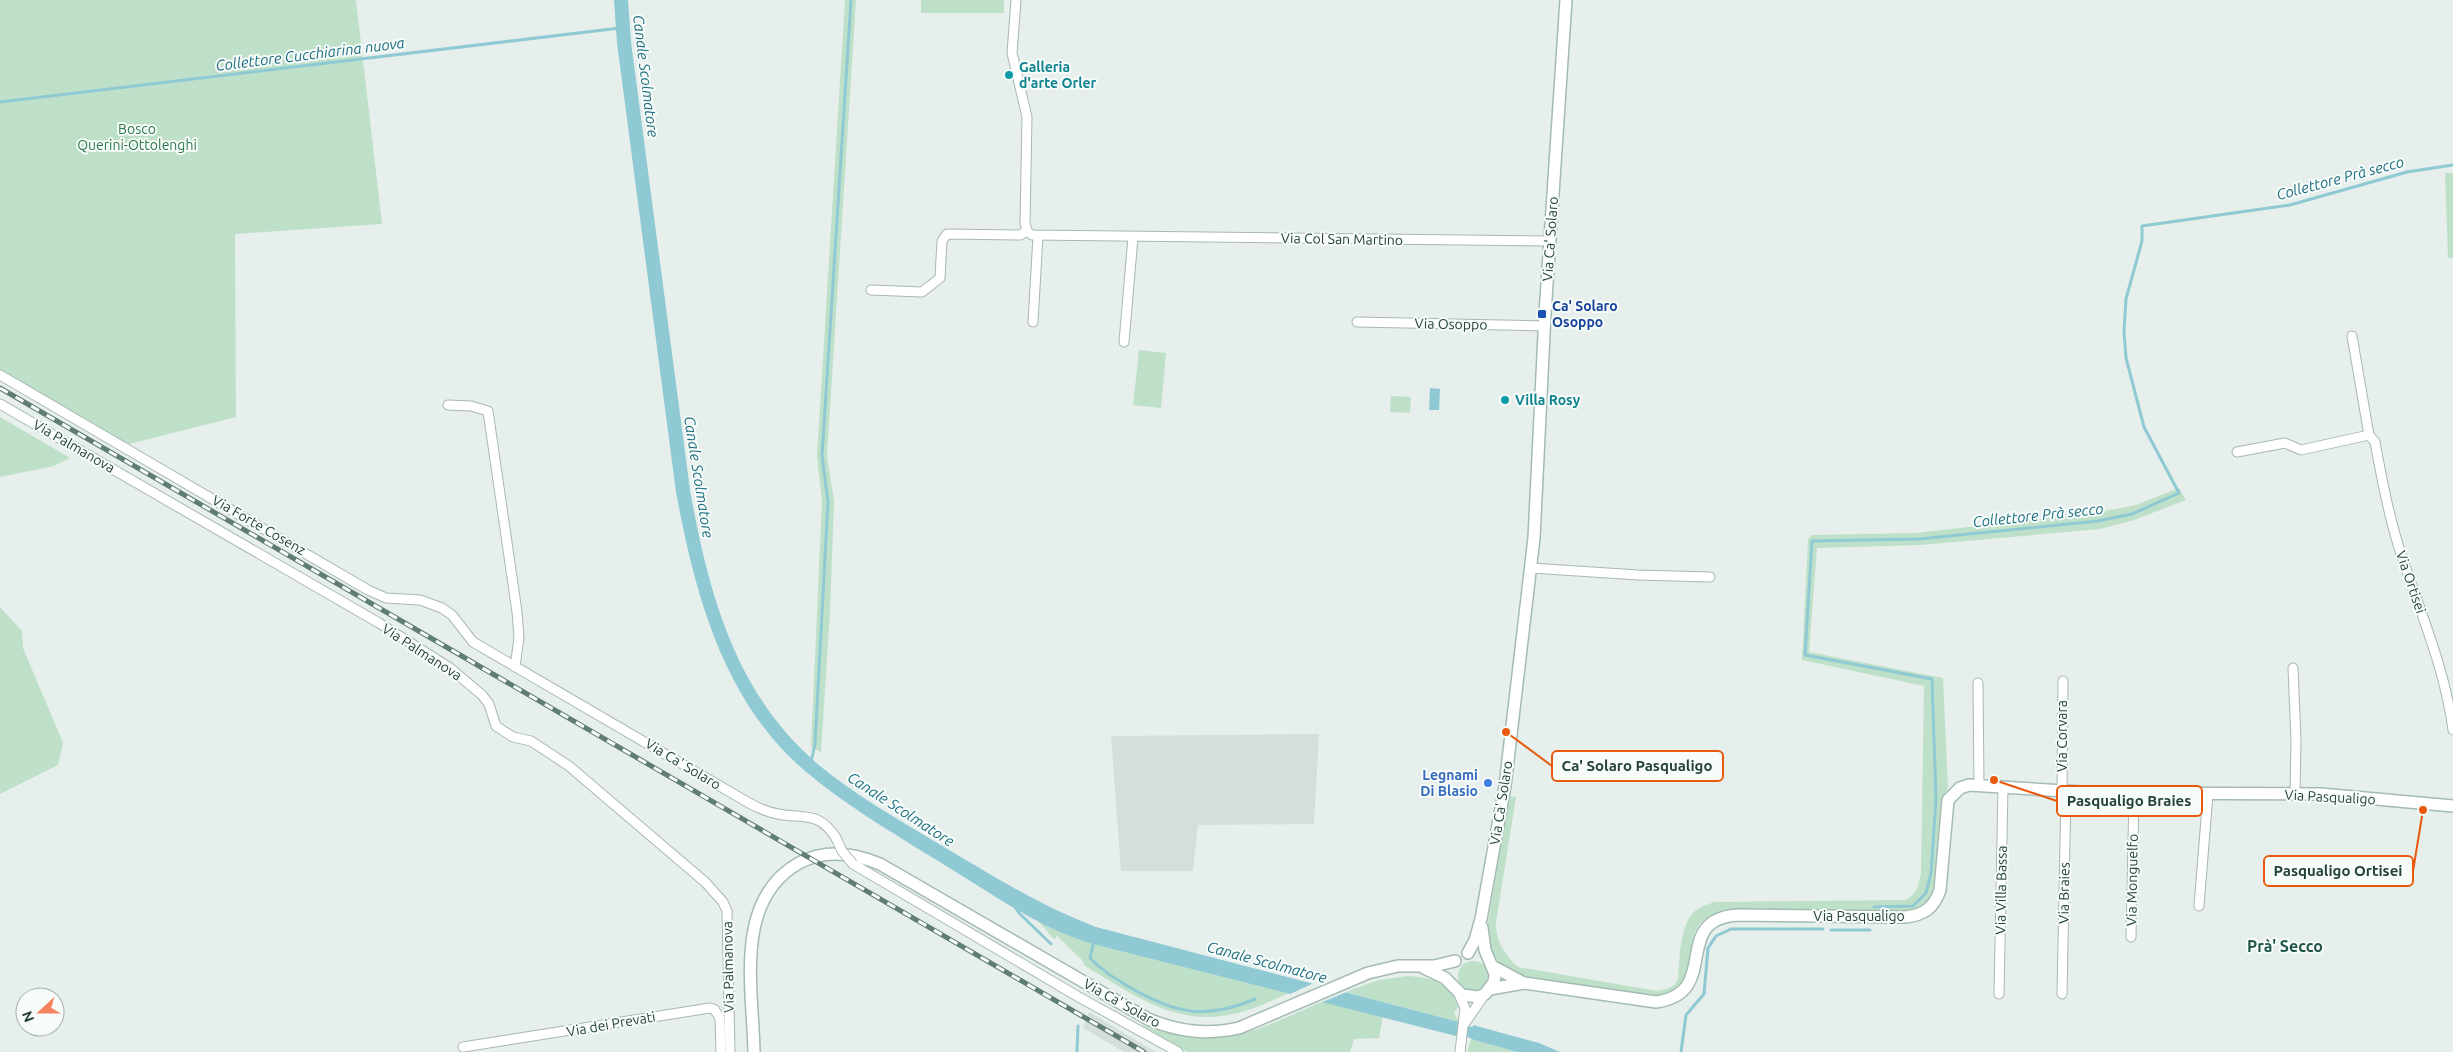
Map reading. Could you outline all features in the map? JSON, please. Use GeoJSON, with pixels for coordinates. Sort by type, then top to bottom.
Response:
{"type":"FeatureCollection","features":[{"type":"Feature","properties":{"kind":"street"},"geometry":{"type":"LineString","coordinates":[[872,290],[922,292],[940,278],[942,241],[947,234],[1020,235],[1027,231],[1025,223],[1027,110],[1012,53],[1016,0]]}},
{"type":"Feature","properties":{"kind":"street","name":"Via Ca' Solaro"},"geometry":{"type":"LineString","coordinates":[[754,1052],[753,935],[760,906],[776,881],[788,870],[804,861],[831,854],[855,856],[895,872],[1107,996],[1164,1026],[1191,1032],[1228,1031],[1253,1023],[1383,968],[1398,966],[1419,967],[1455,961],[1468,953],[1475,940],[1481,919],[1508,767],[1531,568],[1566,0]]}},
{"type":"Feature","properties":{"kind":"street","name":"Via Col San Martino"},"geometry":{"type":"LineString","coordinates":[[1027,231],[1032,235],[1038,236],[1550,241]]}},
{"type":"Feature","properties":{"kind":"street"},"geometry":{"type":"LineString","coordinates":[[1033,322],[1038,236]]}},
{"type":"Feature","properties":{"kind":"street"},"geometry":{"type":"LineString","coordinates":[[1124,342],[1133,237]]}},
{"type":"Feature","properties":{"kind":"street","name":"Via Osoppo"},"geometry":{"type":"LineString","coordinates":[[1357,322],[1545,326]]}},
{"type":"Feature","properties":{"kind":"street","name":"Via Ortisei"},"geometry":{"type":"LineString","coordinates":[[2352,336],[2369,435],[2375,442],[2393,528],[2442,671],[2453,730]]}},
{"type":"Feature","properties":{"kind":"street","name":"Via Forte Cosenz"},"geometry":{"type":"LineString","coordinates":[[0,375],[368,590],[386,598],[420,600],[442,608],[452,614],[473,642],[515,667]]}},
{"type":"Feature","properties":{"kind":"street","name":"Via Palmanova"},"geometry":{"type":"LineString","coordinates":[[0,404],[213,526],[450,668],[482,695],[489,704],[496,726],[513,737],[531,741],[570,766],[705,882],[723,902],[727,911],[730,1052]]}},
{"type":"Feature","properties":{"kind":"street"},"geometry":{"type":"LineString","coordinates":[[448,405],[471,406],[488,411],[517,612],[519,638],[515,667]]}},
{"type":"Feature","properties":{"kind":"street"},"geometry":{"type":"LineString","coordinates":[[2236,452],[2285,443],[2301,450],[2369,435]]}},
{"type":"Feature","properties":{"kind":"street"},"geometry":{"type":"LineString","coordinates":[[1531,568],[1638,575],[1710,577]]}},
{"type":"Feature","properties":{"kind":"street","name":"Via Ca' Solaro"},"geometry":{"type":"LineString","coordinates":[[515,667],[749,803],[780,815],[810,816],[830,828],[842,851],[853,864],[1077,996],[1178,1052]]}},
{"type":"Feature","properties":{"kind":"street"},"geometry":{"type":"LineString","coordinates":[[2293,668],[2296,740],[2295,794]]}},
{"type":"Feature","properties":{"kind":"street","name":"Via Corvara"},"geometry":{"type":"LineString","coordinates":[[2063,681],[2064,791]]}},
{"type":"Feature","properties":{"kind":"street"},"geometry":{"type":"LineString","coordinates":[[1978,682],[1980,785]]}},
{"type":"Feature","properties":{"kind":"street","name":"Via Pasqualigo"},"geometry":{"type":"LineString","coordinates":[[1488,992],[1524,983],[1656,1002],[1664,1001],[1680,994],[1688,987],[1692,980],[1701,934],[1712,922],[1719,918],[1738,915],[1905,917],[1923,913],[1936,900],[1940,890],[1948,800],[1960,788],[1980,785],[2134,794],[2295,794],[2453,806]]}},
{"type":"Feature","properties":{"kind":"street","name":"Via Villa Bassa"},"geometry":{"type":"LineString","coordinates":[[1999,994],[2003,786]]}},
{"type":"Feature","properties":{"kind":"street","name":"Via Braies"},"geometry":{"type":"LineString","coordinates":[[2062,994],[2064,791]]}},
{"type":"Feature","properties":{"kind":"street","name":"Via Monguelfo"},"geometry":{"type":"LineString","coordinates":[[2131,937],[2134,794]]}},
{"type":"Feature","properties":{"kind":"street"},"geometry":{"type":"LineString","coordinates":[[2199,906],[2208,794]]}},
{"type":"Feature","properties":{"kind":"street","name":"Via Ca' Solaro"},"geometry":{"type":"LineString","coordinates":[[1465,1023],[1494,982],[1491,963],[1482,939],[1481,919]]}},
{"type":"Feature","properties":{"kind":"street"},"geometry":{"type":"LineString","coordinates":[[1468,953],[1476,953],[1491,963]]}},
{"type":"Feature","properties":{"kind":"street","name":"Via Ca' Solaro"},"geometry":{"type":"LineString","coordinates":[[1455,961],[1451,976],[1455,988],[1464,1002],[1465,1023],[1460,1052]]}},
{"type":"Feature","properties":{"kind":"street","name":"Via Pasqualigo"},"geometry":{"type":"LineString","coordinates":[[1491,963],[1524,983]]}},
{"type":"Feature","properties":{"kind":"street","name":"Via Ca' Solaro"},"geometry":{"type":"LineString","coordinates":[[1419,967],[1434,972],[1470,997],[1488,992]]}},
{"type":"Feature","properties":{"kind":"street","name":"Via dei Prevati"},"geometry":{"type":"LineString","coordinates":[[463,1047],[710,1008],[714,1009],[720,1018],[721,1052]]}},
{"type":"Feature","properties":{"kind":"shaded area"},"geometry":{"type":"Polygon","coordinates":[[[1319,734],[1314,824],[1198,825],[1193,871],[1121,871],[1111,736],[1319,734]]]}},
{"type":"Feature","properties":{"kind":"shaded area"},"geometry":{"type":"Polygon","coordinates":[[[1089,1012],[1156,1052],[1124,1052],[1083,1028],[1089,1012]]]}},
{"type":"Feature","properties":{"kind":"green space","name":"Bosco Querini-Ottolenghi"},"geometry":{"type":"Polygon","coordinates":[[[0,0],[356,0],[382,224],[235,234],[236,417],[125,445],[95,429],[0,370],[0,0]]]}},
{"type":"Feature","properties":{"kind":"green space"},"geometry":{"type":"Polygon","coordinates":[[[845,0],[856,0],[827,456],[834,501],[830,612],[821,752],[811,747],[822,501],[817,456],[845,0]]]}},
{"type":"Feature","properties":{"kind":"green space"},"geometry":{"type":"Polygon","coordinates":[[[921,0],[1004,0],[1004,13],[921,13],[921,0]]]}},
{"type":"Feature","properties":{"kind":"green space"},"geometry":{"type":"Polygon","coordinates":[[[2445,173],[2453,173],[2453,258],[2448,258],[2445,173]]]}},
{"type":"Feature","properties":{"kind":"green space"},"geometry":{"type":"Polygon","coordinates":[[[1139,350],[1166,353],[1161,408],[1133,405],[1139,350]]]}},
{"type":"Feature","properties":{"kind":"green space"},"geometry":{"type":"Polygon","coordinates":[[[1391,396],[1411,397],[1410,413],[1390,412],[1391,396]]]}},
{"type":"Feature","properties":{"kind":"green space"},"geometry":{"type":"Polygon","coordinates":[[[0,417],[70,458],[54,466],[0,477],[0,417]]]}},
{"type":"Feature","properties":{"kind":"green space"},"geometry":{"type":"Polygon","coordinates":[[[2179,488],[2186,500],[2134,520],[2100,529],[1921,545],[1817,548],[1809,652],[1943,678],[1948,788],[1941,800],[1934,889],[1929,899],[1919,908],[1904,911],[1732,910],[1711,916],[1699,925],[1694,936],[1685,977],[1675,988],[1656,997],[1521,977],[1505,967],[1495,956],[1488,933],[1488,923],[1509,796],[1516,797],[1496,929],[1499,942],[1518,967],[1657,991],[1667,989],[1678,979],[1681,944],[1685,927],[1693,913],[1703,906],[1714,902],[1905,900],[1912,896],[1921,874],[1924,686],[1802,660],[1808,539],[1812,535],[1916,533],[2100,512],[2136,505],[2179,488]]]}},
{"type":"Feature","properties":{"kind":"green space"},"geometry":{"type":"Polygon","coordinates":[[[0,607],[22,631],[23,648],[63,743],[58,765],[0,794],[0,607]]]}},
{"type":"Feature","properties":{"kind":"green space"},"geometry":{"type":"Polygon","coordinates":[[[1037,920],[1065,934],[1093,944],[1290,993],[1253,1008],[1224,1016],[1202,1017],[1182,1014],[1143,1000],[1085,966],[1082,960],[1057,936],[1054,939],[1037,920]]]}},
{"type":"Feature","properties":{"kind":"green space"},"geometry":{"type":"Polygon","coordinates":[[[1473,961],[1479,962],[1487,970],[1487,982],[1479,990],[1473,991],[1467,990],[1459,982],[1458,976],[1459,970],[1467,962],[1473,961]]]}},
{"type":"Feature","properties":{"kind":"green space"},"geometry":{"type":"Polygon","coordinates":[[[1408,976],[1432,980],[1450,992],[1459,1006],[1454,1013],[1459,1022],[1345,992],[1379,980],[1408,976]]]}},
{"type":"Feature","properties":{"kind":"green space"},"geometry":{"type":"Polygon","coordinates":[[[1323,1001],[1383,1017],[1379,1038],[1354,1039],[1350,1052],[1187,1052],[1140,1024],[1191,1037],[1234,1035],[1276,1022],[1323,1001]]]}},
{"type":"Feature","properties":{"kind":"green space"},"geometry":{"type":"Polygon","coordinates":[[[1471,1039],[1517,1052],[1467,1052],[1471,1039]]]}},
{"type":"Feature","properties":{"kind":"water"},"geometry":{"type":"Polygon","coordinates":[[[614,0],[628,0],[631,42],[690,490],[697,527],[716,601],[729,636],[744,670],[763,702],[786,732],[813,760],[874,805],[1016,889],[1075,919],[1096,927],[1459,1022],[1456,1036],[1093,944],[1053,929],[997,898],[855,809],[805,771],[777,743],[753,712],[733,679],[717,644],[693,569],[684,530],[676,492],[617,43],[614,0]]]}},
{"type":"Feature","properties":{"kind":"water"},"geometry":{"type":"Polygon","coordinates":[[[1430,388],[1440,389],[1439,410],[1429,410],[1430,388]]]}},
{"type":"Feature","properties":{"kind":"water"},"geometry":{"type":"Polygon","coordinates":[[[1473,1025],[1539,1043],[1560,1052],[1517,1052],[1471,1039],[1473,1025]]]}},
{"type":"Feature","properties":{"kind":"pier"},"geometry":{"type":"Polygon","coordinates":[[[1316,982],[1349,991],[1320,1003],[1288,995],[1316,982]]]}},
{"type":"Feature","properties":{"kind":"waterway"},"geometry":{"type":"LineString","coordinates":[[811,762],[815,744],[828,501],[822,456],[851,0]]}},
{"type":"Feature","properties":{"kind":"waterway","name":"Collettore Cucchiarina nuova"},"geometry":{"type":"LineString","coordinates":[[0,102],[620,28]]}},
{"type":"Feature","properties":{"kind":"waterway","name":"Collettore Prà secco"},"geometry":{"type":"LineString","coordinates":[[1874,907],[1913,906],[1926,893],[1931,873],[1936,799],[1932,679],[1805,655],[1812,541],[1919,539],[2098,521],[2132,514],[2179,493],[2144,427],[2126,358],[2124,331],[2126,299],[2142,241],[2142,226],[2290,205],[2407,172],[2453,165]]}},
{"type":"Feature","properties":{"kind":"waterway"},"geometry":{"type":"LineString","coordinates":[[1014,905],[1019,913],[1051,944]]}},
{"type":"Feature","properties":{"kind":"waterway","name":"Collettore Prà secco"},"geometry":{"type":"LineString","coordinates":[[1681,1052],[1686,1015],[1704,994],[1708,948],[1716,936],[1731,929],[1823,929]]}},
{"type":"Feature","properties":{"kind":"waterway","name":"Collettore Prà secco"},"geometry":{"type":"LineString","coordinates":[[1831,930],[1870,930]]}},
{"type":"Feature","properties":{"kind":"waterway"},"geometry":{"type":"LineString","coordinates":[[1094,941],[1090,958],[1095,963],[1125,985],[1162,1004],[1192,1011],[1206,1012],[1237,1006],[1255,999]]}},
{"type":"Feature","properties":{"kind":"waterway","name":"Canale Scolmatore"},"geometry":{"type":"LineString","coordinates":[[1442,1025],[1485,1036]]}},
{"type":"Feature","properties":{"kind":"waterway"},"geometry":{"type":"LineString","coordinates":[[1077,1052],[1078,1026]]}},
{"type":"Feature","properties":{"kind":"railway"},"geometry":{"type":"LineString","coordinates":[[0,388],[1144,1052]]}},
{"type":"Feature","properties":{"kind":"place","name":"Galleria d'arte Orler"},"geometry":{"type":"Point","coordinates":[1009,75]}},
{"type":"Feature","properties":{"kind":"place","name":"Ca' Solaro Osoppo"},"geometry":{"type":"Point","coordinates":[1542,314]}},
{"type":"Feature","properties":{"kind":"place","name":"Villa Rosy"},"geometry":{"type":"Point","coordinates":[1505,400]}},
{"type":"Feature","properties":{"kind":"place","name":"Ca' Solaro Pasqualigo"},"geometry":{"type":"Point","coordinates":[1506,732]}},
{"type":"Feature","properties":{"kind":"place","name":"Pasqualigo Braies"},"geometry":{"type":"Point","coordinates":[1994,780]}},
{"type":"Feature","properties":{"kind":"place","name":"Legnami Di Blasio"},"geometry":{"type":"Point","coordinates":[1488,783]}},
{"type":"Feature","properties":{"kind":"place","name":"Pasqualigo Ortisei"},"geometry":{"type":"Point","coordinates":[2423,810]}},
{"type":"Feature","properties":{"kind":"district","name":"Prà' Secco"},"geometry":{"type":"Point","coordinates":[2285,946]}}]}
